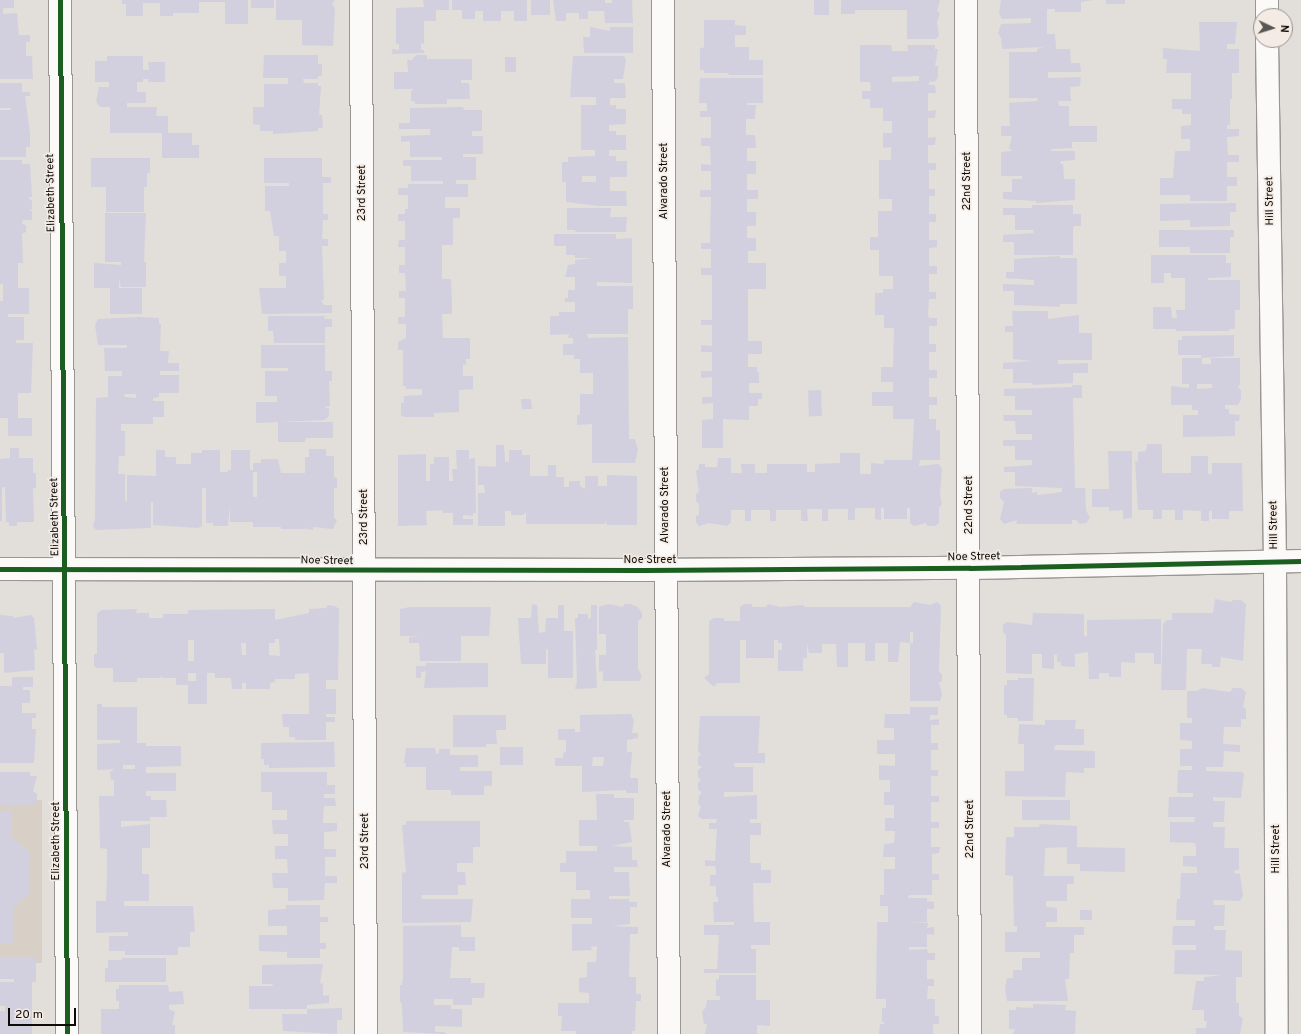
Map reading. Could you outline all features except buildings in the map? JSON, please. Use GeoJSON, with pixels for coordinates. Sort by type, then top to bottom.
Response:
{"type":"FeatureCollection","features":[{"type":"Feature","properties":{"kind":"street","name":"Elizabeth Street"},"geometry":{"type":"LineString","coordinates":[[60,0],[67,1034]]}},
{"type":"Feature","properties":{"kind":"street","name":"23rd Street"},"geometry":{"type":"LineString","coordinates":[[361,0],[366,1034]]}},
{"type":"Feature","properties":{"kind":"street","name":"Alvarado Street"},"geometry":{"type":"LineString","coordinates":[[663,0],[668,1034]]}},
{"type":"Feature","properties":{"kind":"street","name":"22nd Street"},"geometry":{"type":"LineString","coordinates":[[966,0],[970,568],[970,1034]]}},
{"type":"Feature","properties":{"kind":"street","name":"Hill Street"},"geometry":{"type":"LineString","coordinates":[[1267,48],[1275,561],[1277,1034]]}},
{"type":"Feature","properties":{"kind":"street","name":"Noe Street"},"geometry":{"type":"LineString","coordinates":[[0,569],[65,567],[364,571],[666,570],[970,568],[1301,561]]}},
{"type":"Feature","properties":{"kind":"shaded area"},"geometry":{"type":"Polygon","coordinates":[[[0,800],[42,800],[42,963],[0,963],[0,800]]]}},
{"type":"Feature","properties":{"kind":"cycle path"},"geometry":{"type":"LineString","coordinates":[[60,0],[67,1034]]}},
{"type":"Feature","properties":{"kind":"cycle path"},"geometry":{"type":"LineString","coordinates":[[0,569],[643,570],[970,568],[1301,561]]}}]}
